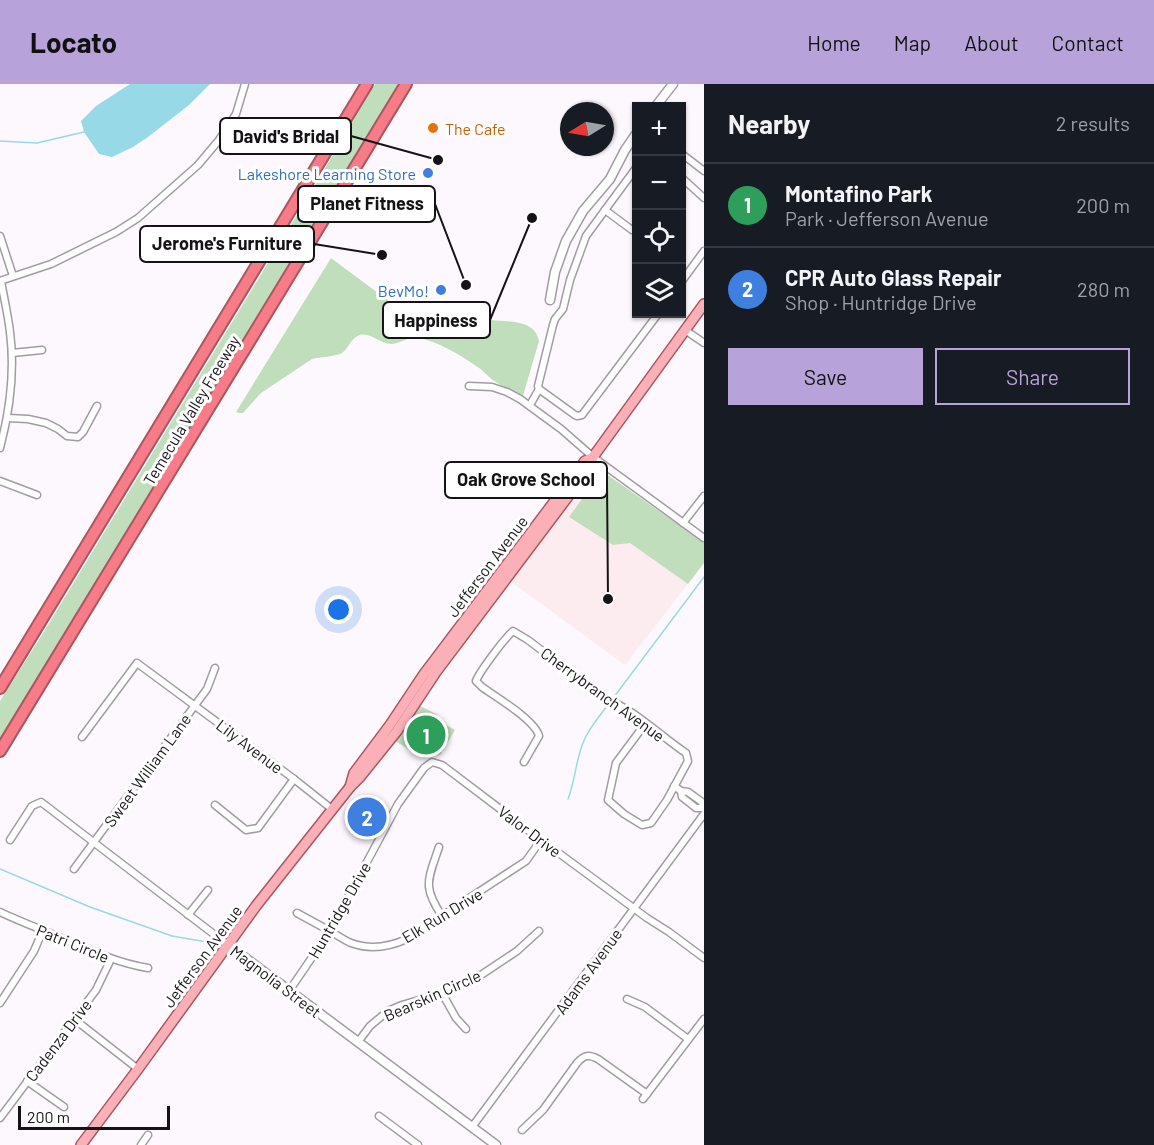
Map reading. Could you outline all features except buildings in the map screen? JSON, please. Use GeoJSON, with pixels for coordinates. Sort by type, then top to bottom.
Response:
{"type":"FeatureCollection","features":[{"type":"Feature","properties":{"kind":"highway","name":"Temecula Valley Freeway"},"geometry":{"type":"LineString","coordinates":[[0,688],[367,84]]}},
{"type":"Feature","properties":{"kind":"highway","name":"Temecula Valley Freeway"},"geometry":{"type":"LineString","coordinates":[[0,751],[406,84]]}},
{"type":"Feature","properties":{"kind":"main road","name":"Jefferson Avenue"},"geometry":{"type":"LineString","coordinates":[[81,1145],[263,897],[397,731],[436,672],[591,466],[593,457],[704,304]]}},
{"type":"Feature","properties":{"kind":"main road","name":"Jefferson Avenue"},"geometry":{"type":"LineString","coordinates":[[350,787],[354,773],[424,674],[585,461],[593,457]]}},
{"type":"Feature","properties":{"kind":"main road"},"geometry":{"type":"LineString","coordinates":[[436,672],[442,658],[475,614],[476,605]]}},
{"type":"Feature","properties":{"kind":"street"},"geometry":{"type":"LineString","coordinates":[[0,448],[8,418],[12,353],[1,281],[51,264],[116,232],[138,218],[198,165],[219,141],[236,114],[245,84]]}},
{"type":"Feature","properties":{"kind":"street"},"geometry":{"type":"LineString","coordinates":[[659,102],[673,84]]}},
{"type":"Feature","properties":{"kind":"street"},"geometry":{"type":"LineString","coordinates":[[550,300],[555,272],[566,241],[584,211],[610,179],[632,140]]}},
{"type":"Feature","properties":{"kind":"street"},"geometry":{"type":"LineString","coordinates":[[684,156],[704,171]]}},
{"type":"Feature","properties":{"kind":"street"},"geometry":{"type":"LineString","coordinates":[[530,405],[539,389],[553,325],[563,309],[570,280],[586,236],[632,173]]}},
{"type":"Feature","properties":{"kind":"street"},"geometry":{"type":"LineString","coordinates":[[686,182],[704,198]]}},
{"type":"Feature","properties":{"kind":"street"},"geometry":{"type":"LineString","coordinates":[[605,210],[632,230]]}},
{"type":"Feature","properties":{"kind":"street"},"geometry":{"type":"LineString","coordinates":[[573,228],[586,236]]}},
{"type":"Feature","properties":{"kind":"street"},"geometry":{"type":"LineString","coordinates":[[0,236],[2,249],[13,276]]}},
{"type":"Feature","properties":{"kind":"street"},"geometry":{"type":"LineString","coordinates":[[686,274],[704,251]]}},
{"type":"Feature","properties":{"kind":"street"},"geometry":{"type":"LineString","coordinates":[[539,389],[574,415],[582,415],[654,318]]}},
{"type":"Feature","properties":{"kind":"street"},"geometry":{"type":"LineString","coordinates":[[685,330],[704,343]]}},
{"type":"Feature","properties":{"kind":"street"},"geometry":{"type":"LineString","coordinates":[[12,353],[42,350]]}},
{"type":"Feature","properties":{"kind":"street"},"geometry":{"type":"LineString","coordinates":[[469,386],[492,387],[507,392],[530,405],[593,457],[704,538]]}},
{"type":"Feature","properties":{"kind":"street"},"geometry":{"type":"LineString","coordinates":[[8,418],[46,423],[68,436],[78,437],[97,406]]}},
{"type":"Feature","properties":{"kind":"street"},"geometry":{"type":"LineString","coordinates":[[0,481],[37,495]]}},
{"type":"Feature","properties":{"kind":"street"},"geometry":{"type":"LineString","coordinates":[[683,523],[704,496]]}},
{"type":"Feature","properties":{"kind":"street","name":"Cherrybranch Avenue"},"geometry":{"type":"LineString","coordinates":[[524,762],[539,736],[537,729],[476,681],[479,673],[513,631],[606,699],[614,702],[686,753],[688,761],[674,786]]}},
{"type":"Feature","properties":{"kind":"street","name":"Lily Avenue"},"geometry":{"type":"LineString","coordinates":[[81,737],[137,663],[333,810]]}},
{"type":"Feature","properties":{"kind":"street","name":"Sweet William Lane"},"geometry":{"type":"LineString","coordinates":[[74,869],[207,689],[215,668]]}},
{"type":"Feature","properties":{"kind":"street"},"geometry":{"type":"LineString","coordinates":[[645,724],[616,763],[608,800],[642,825],[651,823],[674,786],[702,802],[704,810],[688,802],[682,797],[681,791]]}},
{"type":"Feature","properties":{"kind":"street","name":"Valor Drive"},"geometry":{"type":"LineString","coordinates":[[423,768],[432,762],[442,765],[704,958]]}},
{"type":"Feature","properties":{"kind":"street","name":"Huntridge Drive"},"geometry":{"type":"LineString","coordinates":[[289,991],[330,931],[388,820],[423,768]]}},
{"type":"Feature","properties":{"kind":"street"},"geometry":{"type":"LineString","coordinates":[[215,805],[246,830],[258,828],[294,779]]}},
{"type":"Feature","properties":{"kind":"street"},"geometry":{"type":"LineString","coordinates":[[688,802],[693,796]]}},
{"type":"Feature","properties":{"kind":"street","name":"Magnolia Street"},"geometry":{"type":"LineString","coordinates":[[10,840],[32,806],[41,802],[496,1145]]}},
{"type":"Feature","properties":{"kind":"street","name":"Adams Avenue"},"geometry":{"type":"LineString","coordinates":[[472,1127],[634,908],[701,824],[704,810]]}},
{"type":"Feature","properties":{"kind":"street","name":"Elk Run Drive"},"geometry":{"type":"LineString","coordinates":[[297,913],[350,942],[368,947],[387,946],[409,938],[430,926],[526,861],[541,840]]}},
{"type":"Feature","properties":{"kind":"street"},"geometry":{"type":"LineString","coordinates":[[439,848],[428,879],[429,894],[442,916]]}},
{"type":"Feature","properties":{"kind":"street"},"geometry":{"type":"LineString","coordinates":[[188,915],[208,890]]}},
{"type":"Feature","properties":{"kind":"street","name":"Patri Circle"},"geometry":{"type":"LineString","coordinates":[[0,912],[111,959],[148,968]]}},
{"type":"Feature","properties":{"kind":"street"},"geometry":{"type":"LineString","coordinates":[[0,1003],[34,951],[43,930]]}},
{"type":"Feature","properties":{"kind":"street","name":"Bearskin Circle"},"geometry":{"type":"LineString","coordinates":[[358,1042],[369,1026],[388,1011],[472,981],[517,951],[539,931]]}},
{"type":"Feature","properties":{"kind":"street","name":"Cadenza Drive"},"geometry":{"type":"LineString","coordinates":[[0,1118],[96,990],[111,959]]}},
{"type":"Feature","properties":{"kind":"street"},"geometry":{"type":"LineString","coordinates":[[442,993],[456,1018],[466,1029]]}},
{"type":"Feature","properties":{"kind":"street"},"geometry":{"type":"LineString","coordinates":[[627,999],[645,1007],[688,1039]]}},
{"type":"Feature","properties":{"kind":"street"},"geometry":{"type":"LineString","coordinates":[[74,1018],[138,1069]]}},
{"type":"Feature","properties":{"kind":"street"},"geometry":{"type":"LineString","coordinates":[[522,1130],[543,1110],[577,1063],[587,1055],[598,1059],[645,1097],[704,1018]]}},
{"type":"Feature","properties":{"kind":"street"},"geometry":{"type":"LineString","coordinates":[[27,1081],[64,1107]]}},
{"type":"Feature","properties":{"kind":"street"},"geometry":{"type":"LineString","coordinates":[[379,1116],[418,1145]]}},
{"type":"Feature","properties":{"kind":"street"},"geometry":{"type":"LineString","coordinates":[[141,1145],[148,1135]]}},
{"type":"Feature","properties":{"kind":"shaded area"},"geometry":{"type":"Polygon","coordinates":[[[591,471],[602,471],[704,543],[704,563],[625,665],[510,581],[591,471]]]}},
{"type":"Feature","properties":{"kind":"green space"},"geometry":{"type":"Polygon","coordinates":[[[375,84],[399,84],[326,208],[0,740],[0,701],[375,84]]]}},
{"type":"Feature","properties":{"kind":"green space"},"geometry":{"type":"Polygon","coordinates":[[[331,258],[417,322],[481,330],[491,320],[527,325],[537,334],[539,341],[523,396],[494,381],[462,357],[433,342],[414,338],[391,344],[360,335],[340,354],[312,359],[261,393],[243,413],[236,412],[331,258]]]}},
{"type":"Feature","properties":{"kind":"green space"},"geometry":{"type":"Polygon","coordinates":[[[602,471],[704,543],[704,563],[688,584],[630,543],[613,545],[569,517],[602,471]]]}},
{"type":"Feature","properties":{"kind":"green space"},"geometry":{"type":"Polygon","coordinates":[[[420,706],[438,715],[436,719],[455,730],[440,755],[431,754],[424,758],[395,741],[420,706]]]}},
{"type":"Feature","properties":{"kind":"water"},"geometry":{"type":"Polygon","coordinates":[[[130,84],[210,84],[189,105],[133,147],[112,157],[99,154],[84,132],[81,121],[96,106],[130,84]]]}},
{"type":"Feature","properties":{"kind":"waterway"},"geometry":{"type":"LineString","coordinates":[[0,141],[37,143],[84,132]]}},
{"type":"Feature","properties":{"kind":"waterway"},"geometry":{"type":"LineString","coordinates":[[614,697],[704,577]]}},
{"type":"Feature","properties":{"kind":"waterway"},"geometry":{"type":"LineString","coordinates":[[568,799],[585,738],[607,706]]}},
{"type":"Feature","properties":{"kind":"waterway"},"geometry":{"type":"LineString","coordinates":[[0,869],[90,907],[172,936],[207,942]]}},
{"type":"Feature","properties":{"kind":"place","name":"The Cafe"},"geometry":{"type":"Point","coordinates":[433,128]}},
{"type":"Feature","properties":{"kind":"place","name":"David's Bridal"},"geometry":{"type":"Point","coordinates":[438,160]}},
{"type":"Feature","properties":{"kind":"place","name":"Lakeshore Learning Store"},"geometry":{"type":"Point","coordinates":[428,173]}},
{"type":"Feature","properties":{"kind":"place","name":"Happiness"},"geometry":{"type":"Point","coordinates":[532,218]}},
{"type":"Feature","properties":{"kind":"place","name":"Jerome's Furniture"},"geometry":{"type":"Point","coordinates":[382,255]}},
{"type":"Feature","properties":{"kind":"place","name":"Planet Fitness"},"geometry":{"type":"Point","coordinates":[466,285]}},
{"type":"Feature","properties":{"kind":"place","name":"BevMo!"},"geometry":{"type":"Point","coordinates":[441,290]}},
{"type":"Feature","properties":{"kind":"place","name":"Oak Grove School"},"geometry":{"type":"Point","coordinates":[608,599]}},
{"type":"Feature","properties":{"kind":"place","name":"Montafino Park"},"geometry":{"type":"Point","coordinates":[426,735]}},
{"type":"Feature","properties":{"kind":"place","name":"CPR Auto Glass Repair"},"geometry":{"type":"Point","coordinates":[367,817]}}]}
